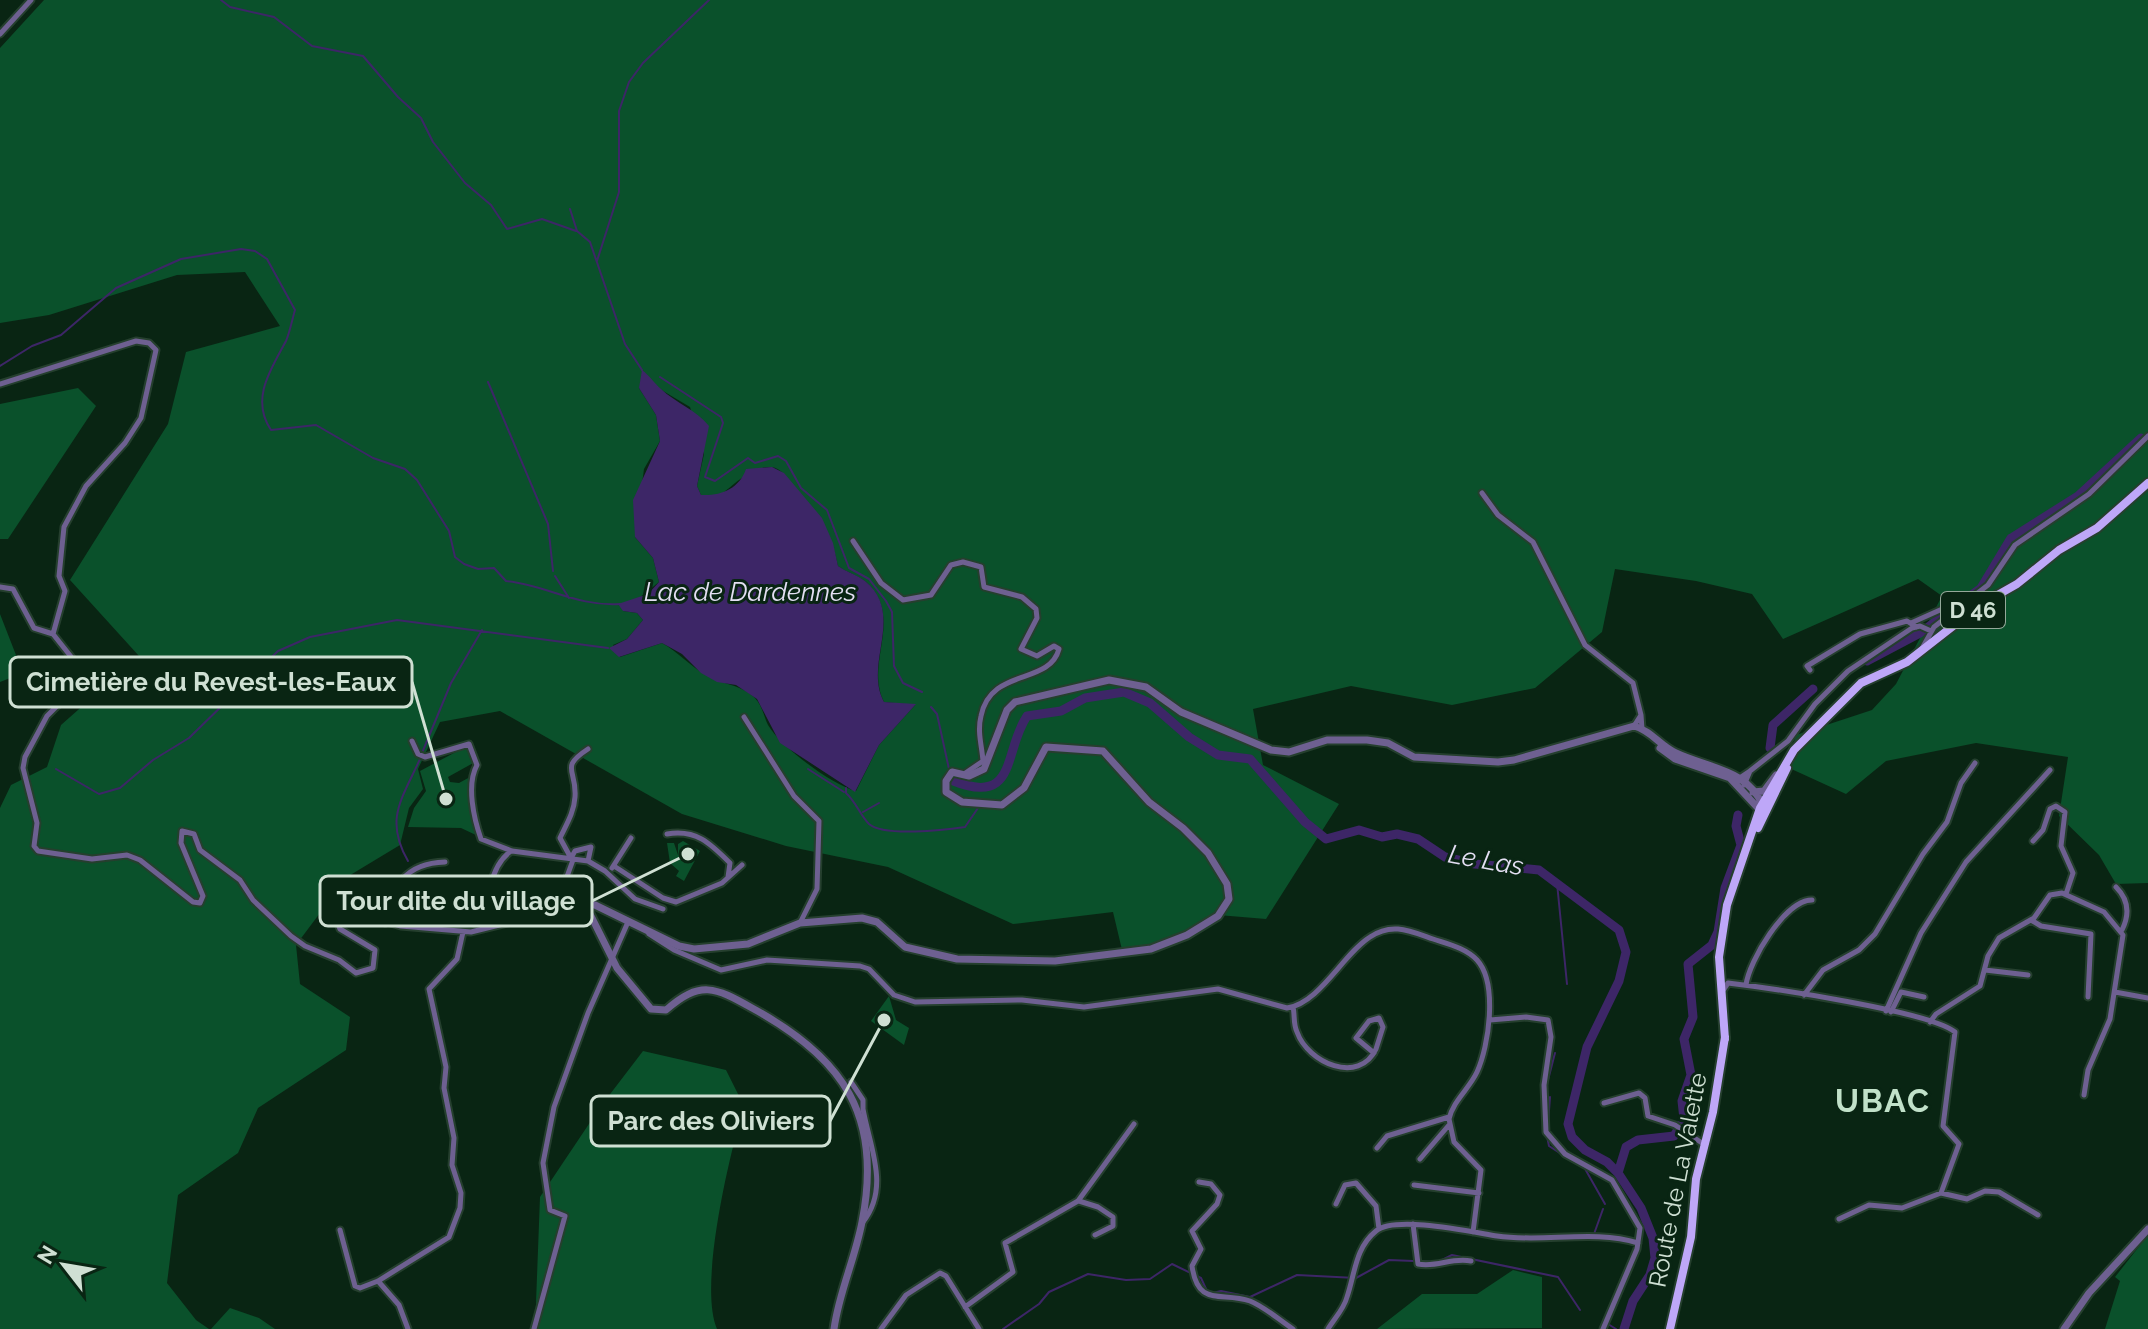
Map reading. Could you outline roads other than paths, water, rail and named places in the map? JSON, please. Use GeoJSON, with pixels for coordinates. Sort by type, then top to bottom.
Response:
{"type":"FeatureCollection","features":[{"type":"Feature","properties":{"kind":"main road","name":"Route de La Valette"},"geometry":{"type":"LineString","coordinates":[[1762,806],[1787,760],[1802,741],[1861,683],[1900,666],[1980,605],[2017,584],[2059,550],[2097,528],[2148,483]]}},
{"type":"Feature","properties":{"kind":"main road","name":"Route de La Valette"},"geometry":{"type":"LineString","coordinates":[[1726,988],[1721,972],[1726,912],[1734,884],[1756,826],[1802,741]]}},
{"type":"Feature","properties":{"kind":"main road","name":"D 46"},"geometry":{"type":"LineString","coordinates":[[1756,826],[1762,806]]}},
{"type":"Feature","properties":{"kind":"main road","name":"Route de La Valette"},"geometry":{"type":"LineString","coordinates":[[1670,1329],[1691,1237],[1694,1189],[1725,1039],[1726,912]]}},
{"type":"Feature","properties":{"kind":"street"},"geometry":{"type":"LineString","coordinates":[[0,34],[31,0]]}},
{"type":"Feature","properties":{"kind":"street"},"geometry":{"type":"LineString","coordinates":[[0,384],[136,341],[149,343],[156,350],[141,418],[125,443],[86,486],[64,527],[59,576],[65,591],[53,634]]}},
{"type":"Feature","properties":{"kind":"street"},"geometry":{"type":"LineString","coordinates":[[1920,652],[1928,629],[1988,585],[2015,545],[2089,494],[2148,436]]}},
{"type":"Feature","properties":{"kind":"street"},"geometry":{"type":"LineString","coordinates":[[1482,493],[1498,515],[1535,545],[1583,642],[1633,683],[1641,715],[1638,727]]}},
{"type":"Feature","properties":{"kind":"street"},"geometry":{"type":"LineString","coordinates":[[853,541],[881,583],[903,600],[931,595],[951,565],[963,562],[981,567],[984,587],[1022,597],[1036,609],[1037,618],[1021,649],[1037,656],[1054,646],[1059,649],[1045,668],[1012,679],[989,697],[980,718],[983,761],[964,775]]}},
{"type":"Feature","properties":{"kind":"street"},"geometry":{"type":"LineString","coordinates":[[0,587],[13,589],[34,628],[53,634],[80,668],[79,684],[47,716],[25,757],[23,768],[37,823],[34,846],[38,851],[92,859],[127,855],[140,860],[193,902],[200,903],[203,896],[181,843],[182,831],[194,834],[200,850],[240,880],[253,900],[305,946],[339,960],[356,973],[373,968],[375,950],[340,929],[337,921],[340,913],[353,912],[385,923],[463,932],[585,904],[648,929],[679,946],[702,950],[752,943],[800,923],[866,918],[877,922],[901,944],[928,954],[964,959],[1055,961],[1157,947],[1206,924],[1227,904],[1224,876],[1183,828],[1149,802],[1101,749],[1046,747],[1024,788],[1002,805],[957,800],[948,794],[945,785],[949,775],[977,774],[986,767],[1006,713],[1015,702],[1102,680],[1146,687],[1181,712],[1280,752],[1327,740],[1367,740],[1385,742],[1414,757],[1507,761],[1638,727],[1675,753],[1740,783],[1752,792],[1762,806]]}},
{"type":"Feature","properties":{"kind":"street"},"geometry":{"type":"LineString","coordinates":[[1740,783],[1750,771],[1788,741],[1815,704],[1848,671],[1913,625],[1922,615],[1955,608]]}},
{"type":"Feature","properties":{"kind":"street"},"geometry":{"type":"LineString","coordinates":[[1810,670],[1807,666],[1860,634],[1913,625],[1928,629]]}},
{"type":"Feature","properties":{"kind":"street"},"geometry":{"type":"LineString","coordinates":[[744,717],[794,796],[819,821],[817,889],[800,923]]}},
{"type":"Feature","properties":{"kind":"street"},"geometry":{"type":"LineString","coordinates":[[412,741],[421,756],[469,744],[477,765],[472,774],[474,819],[481,839],[512,851],[588,861],[607,873],[633,898],[663,909]]}},
{"type":"Feature","properties":{"kind":"street"},"geometry":{"type":"LineString","coordinates":[[572,859],[560,838],[568,827],[575,794],[569,770],[575,757],[588,749]]}},
{"type":"Feature","properties":{"kind":"street"},"geometry":{"type":"LineString","coordinates":[[1752,792],[1766,789],[1787,760]]}},
{"type":"Feature","properties":{"kind":"street"},"geometry":{"type":"LineString","coordinates":[[1804,995],[1823,970],[1859,950],[1875,934],[1923,854],[1947,822],[1961,783],[1975,763]]}},
{"type":"Feature","properties":{"kind":"street"},"geometry":{"type":"LineString","coordinates":[[1888,1011],[1921,933],[1966,862],[2050,770]]}},
{"type":"Feature","properties":{"kind":"street"},"geometry":{"type":"LineString","coordinates":[[1762,806],[1782,778]]}},
{"type":"Feature","properties":{"kind":"street"},"geometry":{"type":"LineString","coordinates":[[1740,783],[1762,806]]}},
{"type":"Feature","properties":{"kind":"street"},"geometry":{"type":"LineString","coordinates":[[2033,841],[2042,832],[2050,809],[2056,806],[2065,812],[2061,846],[2073,873],[2066,894]]}},
{"type":"Feature","properties":{"kind":"street"},"geometry":{"type":"LineString","coordinates":[[667,834],[686,831],[702,839],[730,863],[728,878]]}},
{"type":"Feature","properties":{"kind":"street"},"geometry":{"type":"LineString","coordinates":[[607,873],[631,838]]}},
{"type":"Feature","properties":{"kind":"street"},"geometry":{"type":"LineString","coordinates":[[567,910],[561,893],[575,851],[591,847],[588,861]]}},
{"type":"Feature","properties":{"kind":"street"},"geometry":{"type":"LineString","coordinates":[[490,927],[487,903],[490,887],[500,863],[512,851]]}},
{"type":"Feature","properties":{"kind":"street"},"geometry":{"type":"LineString","coordinates":[[385,923],[389,899],[396,884],[424,865],[445,862]]}},
{"type":"Feature","properties":{"kind":"street"},"geometry":{"type":"LineString","coordinates":[[614,866],[659,896],[676,902],[728,878],[742,865]]}},
{"type":"Feature","properties":{"kind":"street"},"geometry":{"type":"LineString","coordinates":[[2084,1095],[2088,1070],[2108,1025],[2123,946],[2121,931],[2127,909],[2126,898],[2116,887]]}},
{"type":"Feature","properties":{"kind":"street"},"geometry":{"type":"LineString","coordinates":[[1930,1022],[1936,1014],[1980,986],[1989,954],[2001,935],[2031,920],[2050,895],[2066,894],[2107,914],[2121,931]]}},
{"type":"Feature","properties":{"kind":"street"},"geometry":{"type":"LineString","coordinates":[[1743,985],[1757,950],[1801,902],[1812,900]]}},
{"type":"Feature","properties":{"kind":"street"},"geometry":{"type":"LineString","coordinates":[[585,904],[637,996],[654,1011],[666,1010],[687,993],[707,989],[721,991],[765,1014],[822,1057],[861,1110],[878,1162],[875,1201],[862,1222]]}},
{"type":"Feature","properties":{"kind":"street"},"geometry":{"type":"LineString","coordinates":[[2031,920],[2041,926],[2091,934],[2088,997]]}},
{"type":"Feature","properties":{"kind":"street"},"geometry":{"type":"LineString","coordinates":[[534,1329],[565,1216],[550,1210],[544,1147],[554,1107],[612,956],[629,921]]}},
{"type":"Feature","properties":{"kind":"street"},"geometry":{"type":"LineString","coordinates":[[648,929],[652,937],[670,948],[718,970],[735,969],[767,960],[860,966],[869,969],[894,995],[915,1002],[1022,1000],[1084,1007],[1218,989],[1274,1006],[1293,1007],[1328,980],[1365,940],[1399,927],[1462,950],[1478,961],[1484,973],[1490,1020],[1478,1070],[1449,1117],[1454,1142],[1481,1168],[1473,1232]]}},
{"type":"Feature","properties":{"kind":"street"},"geometry":{"type":"LineString","coordinates":[[340,1230],[355,1286],[378,1281],[449,1237],[460,1208],[458,1177],[452,1165],[454,1138],[444,1088],[446,1067],[429,989],[457,959],[463,932]]}},
{"type":"Feature","properties":{"kind":"street"},"geometry":{"type":"LineString","coordinates":[[1985,970],[2028,975]]}},
{"type":"Feature","properties":{"kind":"street"},"geometry":{"type":"LineString","coordinates":[[1726,988],[1743,985],[1804,995],[1888,1011],[1952,1029],[1956,1034],[1943,1126],[1959,1144],[1941,1193]]}},
{"type":"Feature","properties":{"kind":"street"},"geometry":{"type":"LineString","coordinates":[[1888,1011],[1901,992],[1924,997]]}},
{"type":"Feature","properties":{"kind":"street"},"geometry":{"type":"LineString","coordinates":[[2115,992],[2148,998]]}},
{"type":"Feature","properties":{"kind":"street"},"geometry":{"type":"LineString","coordinates":[[1293,1007],[1297,1034],[1319,1058],[1349,1069],[1367,1063],[1374,1053],[1383,1027],[1377,1018],[1369,1021],[1356,1038],[1374,1053]]}},
{"type":"Feature","properties":{"kind":"street"},"geometry":{"type":"LineString","coordinates":[[1490,1020],[1526,1017],[1542,1018],[1549,1022],[1551,1045],[1544,1085],[1547,1133],[1565,1154],[1612,1180],[1637,1221],[1638,1243],[1603,1327]]}},
{"type":"Feature","properties":{"kind":"street"},"geometry":{"type":"LineString","coordinates":[[834,1329],[862,1222],[867,1159],[861,1110],[863,1100],[851,1082]]}},
{"type":"Feature","properties":{"kind":"street"},"geometry":{"type":"LineString","coordinates":[[1604,1103],[1639,1093],[1645,1098],[1648,1116],[1677,1127],[1705,1145]]}},
{"type":"Feature","properties":{"kind":"street"},"geometry":{"type":"LineString","coordinates":[[1377,1148],[1387,1136],[1449,1117]]}},
{"type":"Feature","properties":{"kind":"street"},"geometry":{"type":"LineString","coordinates":[[965,1307],[1013,1272],[1005,1243],[1078,1201],[1134,1124]]}},
{"type":"Feature","properties":{"kind":"street"},"geometry":{"type":"LineString","coordinates":[[1420,1159],[1449,1125]]}},
{"type":"Feature","properties":{"kind":"street"},"geometry":{"type":"LineString","coordinates":[[1199,1182],[1211,1184],[1220,1195],[1217,1204],[1194,1227],[1192,1236],[1201,1249],[1194,1274],[1207,1296],[1248,1300],[1293,1329]]}},
{"type":"Feature","properties":{"kind":"street"},"geometry":{"type":"LineString","coordinates":[[1336,1204],[1345,1185],[1356,1183],[1374,1204],[1379,1229]]}},
{"type":"Feature","properties":{"kind":"street"},"geometry":{"type":"LineString","coordinates":[[1414,1185],[1479,1193]]}},
{"type":"Feature","properties":{"kind":"street"},"geometry":{"type":"LineString","coordinates":[[1839,1219],[1869,1205],[1902,1208],[1941,1193],[1967,1199],[1985,1191],[1999,1192],[2038,1215]]}},
{"type":"Feature","properties":{"kind":"street"},"geometry":{"type":"LineString","coordinates":[[1078,1201],[1098,1207],[1113,1217],[1113,1226],[1095,1235]]}},
{"type":"Feature","properties":{"kind":"street"},"geometry":{"type":"LineString","coordinates":[[1328,1329],[1346,1301],[1354,1262],[1379,1229],[1413,1224],[1528,1240],[1593,1238],[1638,1243]]}},
{"type":"Feature","properties":{"kind":"street"},"geometry":{"type":"LineString","coordinates":[[1413,1224],[1417,1261],[1433,1266],[1453,1259],[1471,1261]]}},
{"type":"Feature","properties":{"kind":"street"},"geometry":{"type":"LineString","coordinates":[[2064,1329],[2089,1293],[2148,1229]]}},
{"type":"Feature","properties":{"kind":"street"},"geometry":{"type":"LineString","coordinates":[[881,1329],[906,1295],[940,1273],[946,1276],[979,1329]]}},
{"type":"Feature","properties":{"kind":"street"},"geometry":{"type":"LineString","coordinates":[[378,1281],[399,1305],[408,1329]]}},
{"type":"Feature","properties":{"kind":"water","name":"Lac de Dardennes"},"geometry":{"type":"Polygon","coordinates":[[[642,370],[709,426],[697,486],[701,495],[728,490],[739,482],[746,469],[772,467],[784,473],[822,518],[833,543],[838,566],[865,581],[877,594],[883,624],[878,671],[884,702],[916,704],[879,745],[855,792],[780,743],[757,699],[736,685],[717,682],[701,673],[682,654],[662,643],[619,657],[609,648],[627,639],[643,620],[637,613],[623,611],[618,604],[648,594],[659,582],[653,558],[635,537],[633,500],[660,441],[656,415],[639,388],[642,370]]]}},
{"type":"Feature","properties":{"kind":"waterway"},"geometry":{"type":"LineString","coordinates":[[221,0],[230,7],[274,17],[312,46],[363,56],[398,97],[421,118],[433,142],[465,183],[491,205],[507,229],[542,219],[576,231]]}},
{"type":"Feature","properties":{"kind":"waterway"},"geometry":{"type":"LineString","coordinates":[[597,261],[619,192],[619,111],[629,82],[643,63],[709,0]]}},
{"type":"Feature","properties":{"kind":"waterway"},"geometry":{"type":"LineString","coordinates":[[570,209],[577,231],[590,242],[625,344],[642,370]]}},
{"type":"Feature","properties":{"kind":"waterway"},"geometry":{"type":"LineString","coordinates":[[0,366],[32,346],[61,335],[116,288],[181,259],[241,249],[255,251],[267,259],[295,310],[287,337],[265,384],[262,407],[271,430],[316,425],[373,458],[405,469],[417,480],[449,531],[455,557],[464,564],[478,569],[494,568],[506,581],[576,599],[620,604]]}},
{"type":"Feature","properties":{"kind":"waterway"},"geometry":{"type":"LineString","coordinates":[[660,377],[721,417],[723,423],[705,477],[715,481],[748,458],[755,463],[778,456],[786,461],[801,488],[827,510],[849,568],[869,579],[892,612],[894,666],[903,683],[922,692]]}},
{"type":"Feature","properties":{"kind":"waterway"},"geometry":{"type":"LineString","coordinates":[[488,382],[548,524],[553,571]]}},
{"type":"Feature","properties":{"kind":"waterway"},"geometry":{"type":"LineString","coordinates":[[2013,537],[2078,496],[2141,438]]}},
{"type":"Feature","properties":{"kind":"waterway"},"geometry":{"type":"LineString","coordinates":[[1867,661],[1920,633],[1981,588],[2011,538]]}},
{"type":"Feature","properties":{"kind":"waterway"},"geometry":{"type":"LineString","coordinates":[[555,576],[569,598]]}},
{"type":"Feature","properties":{"kind":"waterway"},"geometry":{"type":"LineString","coordinates":[[56,769],[99,794],[120,788],[153,760],[189,738],[278,651],[310,637],[397,620],[608,648]]}},
{"type":"Feature","properties":{"kind":"waterway"},"geometry":{"type":"LineString","coordinates":[[422,753],[451,683],[482,630]]}},
{"type":"Feature","properties":{"kind":"waterway"},"geometry":{"type":"LineString","coordinates":[[1770,748],[1773,725],[1813,689]]}},
{"type":"Feature","properties":{"kind":"waterway","name":"Le Las"},"geometry":{"type":"LineString","coordinates":[[951,780],[973,787],[988,787],[1005,772],[1027,716],[1061,711],[1085,698],[1124,692],[1150,703],[1189,737],[1218,755],[1250,759],[1305,822],[1326,839],[1359,830],[1382,837],[1397,834],[1418,839],[1445,857],[1475,864],[1539,870],[1619,930],[1626,952],[1619,981],[1587,1047],[1568,1124],[1572,1137],[1585,1150],[1607,1162],[1618,1173],[1641,1208],[1653,1238],[1655,1258],[1650,1275],[1633,1301],[1624,1329]]}},
{"type":"Feature","properties":{"kind":"waterway"},"geometry":{"type":"LineString","coordinates":[[931,707],[937,714],[949,769]]}},
{"type":"Feature","properties":{"kind":"waterway"},"geometry":{"type":"LineString","coordinates":[[408,861],[397,833],[398,809],[420,759]]}},
{"type":"Feature","properties":{"kind":"waterway"},"geometry":{"type":"LineString","coordinates":[[808,769],[844,792]]}},
{"type":"Feature","properties":{"kind":"waterway"},"geometry":{"type":"LineString","coordinates":[[846,788],[846,793],[869,824],[888,830],[915,832],[965,827],[978,808]]}},
{"type":"Feature","properties":{"kind":"waterway"},"geometry":{"type":"LineString","coordinates":[[863,812],[879,803]]}},
{"type":"Feature","properties":{"kind":"waterway"},"geometry":{"type":"LineString","coordinates":[[1618,1173],[1626,1147],[1638,1140],[1674,1136],[1684,1119],[1682,1101],[1691,1075],[1684,1039],[1693,1017],[1688,964],[1712,945],[1718,932],[1725,888],[1741,845],[1736,826],[1738,815]]}},
{"type":"Feature","properties":{"kind":"waterway"},"geometry":{"type":"LineString","coordinates":[[1557,883],[1567,984]]}},
{"type":"Feature","properties":{"kind":"waterway"},"geometry":{"type":"LineString","coordinates":[[1548,1080],[1555,1053]]}},
{"type":"Feature","properties":{"kind":"waterway"},"geometry":{"type":"LineString","coordinates":[[1548,1124],[1550,1097]]}},
{"type":"Feature","properties":{"kind":"waterway"},"geometry":{"type":"LineString","coordinates":[[1547,1136],[1549,1146],[1572,1161]]}},
{"type":"Feature","properties":{"kind":"waterway"},"geometry":{"type":"LineString","coordinates":[[1584,1167],[1605,1204]]}},
{"type":"Feature","properties":{"kind":"waterway"},"geometry":{"type":"LineString","coordinates":[[1594,1234],[1603,1209]]}},
{"type":"Feature","properties":{"kind":"waterway"},"geometry":{"type":"LineString","coordinates":[[1213,1293],[1221,1291],[1250,1297],[1297,1275],[1356,1278],[1389,1260],[1438,1262],[1452,1255],[1558,1277],[1580,1310]]}},
{"type":"Feature","properties":{"kind":"waterway"},"geometry":{"type":"LineString","coordinates":[[1003,1329],[1039,1304],[1049,1292],[1088,1274],[1126,1280],[1150,1279],[1172,1264],[1201,1278],[1207,1291]]}},
{"type":"Feature","properties":{"kind":"waterway"},"geometry":{"type":"LineString","coordinates":[[1608,1324],[1616,1329]]}},
{"type":"Feature","properties":{"kind":"place","name":"Cimetière du Revest-les-Eaux"},"geometry":{"type":"Point","coordinates":[446,799]}},
{"type":"Feature","properties":{"kind":"place","name":"Tour dite du village"},"geometry":{"type":"Point","coordinates":[688,854]}},
{"type":"Feature","properties":{"kind":"place","name":"Parc des Oliviers"},"geometry":{"type":"Point","coordinates":[884,1020]}},
{"type":"Feature","properties":{"kind":"district","name":"UBAC"},"geometry":{"type":"Point","coordinates":[1883,1101]}}]}
